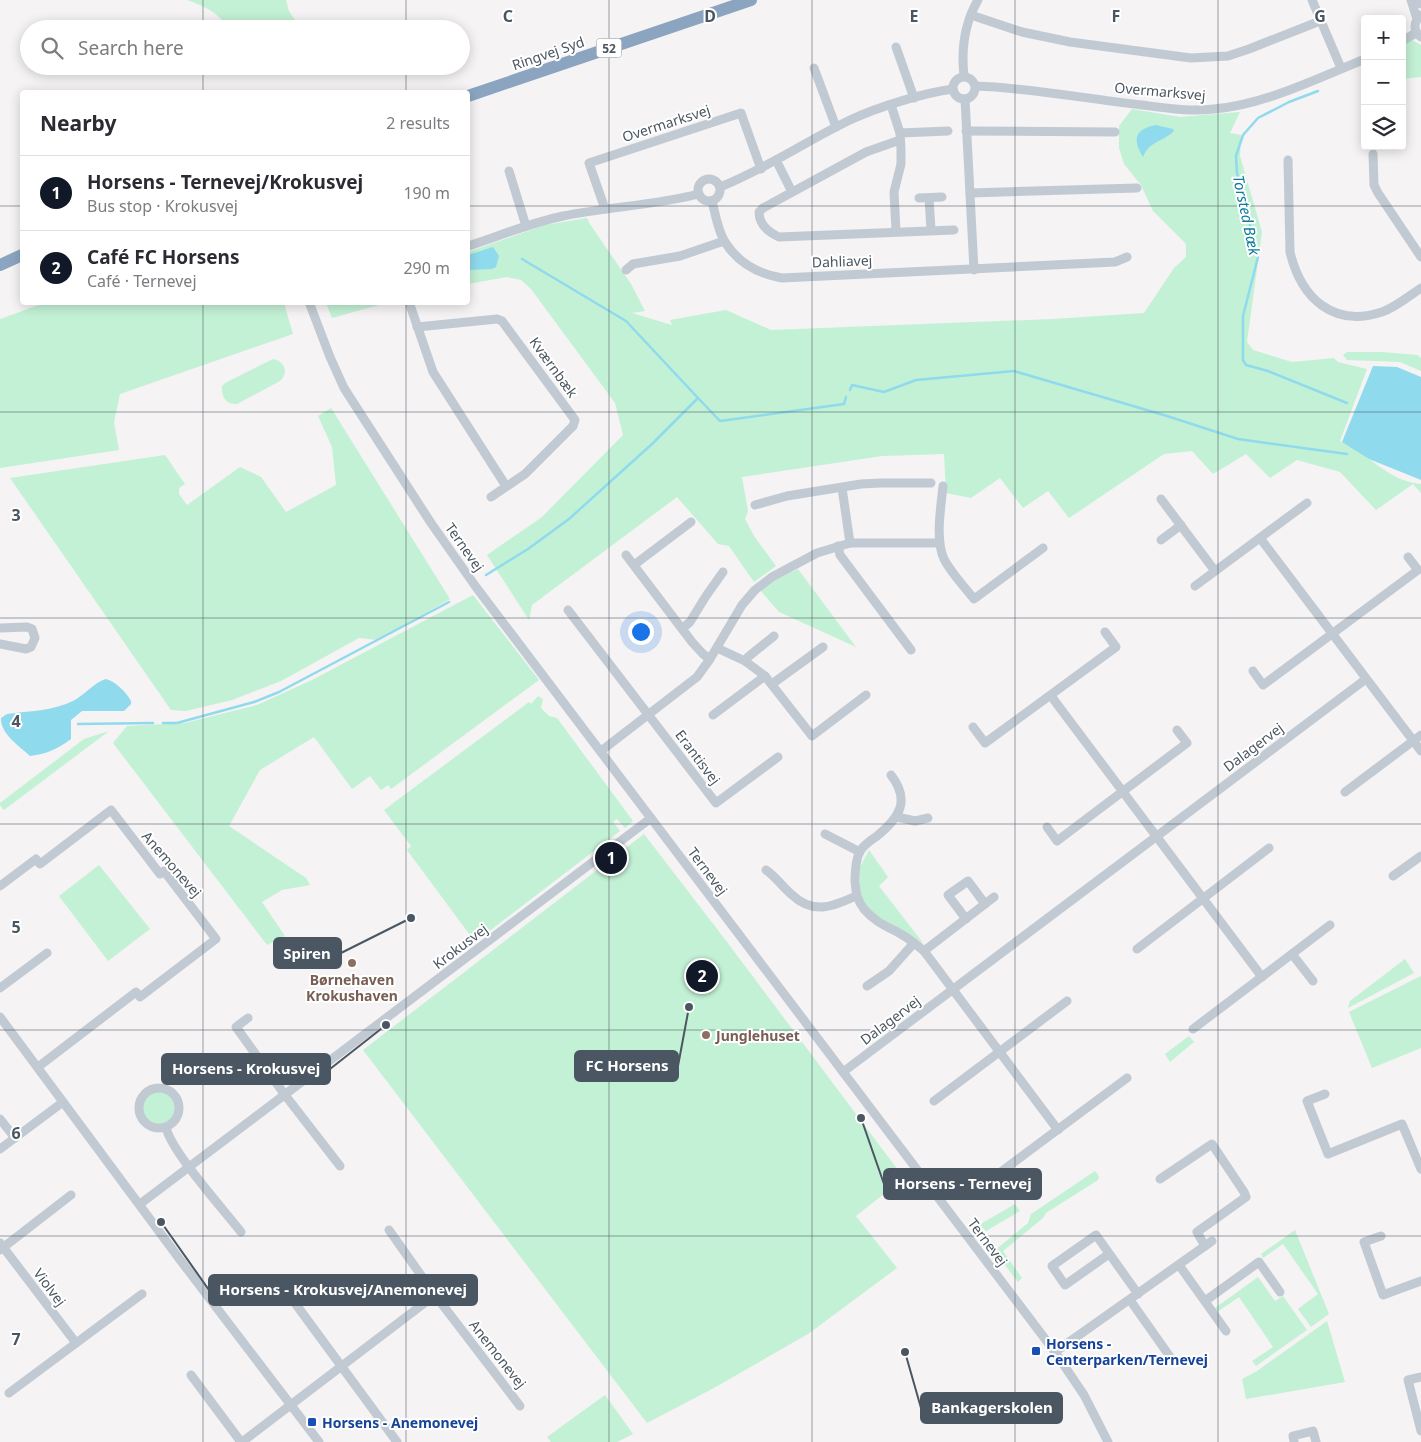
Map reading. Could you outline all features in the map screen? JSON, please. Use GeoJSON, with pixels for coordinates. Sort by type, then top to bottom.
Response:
{"type":"FeatureCollection","features":[{"type":"Feature","properties":{"kind":"highway","name":"Ringvej Syd"},"geometry":{"type":"LineString","coordinates":[[470,95],[751,0]]}},
{"type":"Feature","properties":{"kind":"highway"},"geometry":{"type":"LineString","coordinates":[[0,265],[20,256]]}},
{"type":"Feature","properties":{"kind":"street"},"geometry":{"type":"LineString","coordinates":[[964,76],[964,41],[971,15],[978,0]]}},
{"type":"Feature","properties":{"kind":"street"},"geometry":{"type":"LineString","coordinates":[[1312,0],[1340,68]]}},
{"type":"Feature","properties":{"kind":"street"},"geometry":{"type":"LineString","coordinates":[[1406,40],[1419,35],[1414,26],[1419,17],[1411,0]]}},
{"type":"Feature","properties":{"kind":"street"},"geometry":{"type":"LineString","coordinates":[[1419,0],[1421,4]]}},
{"type":"Feature","properties":{"kind":"street"},"geometry":{"type":"LineString","coordinates":[[971,15],[1022,32],[1070,42],[1191,58],[1235,54],[1320,21]]}},
{"type":"Feature","properties":{"kind":"street"},"geometry":{"type":"LineString","coordinates":[[896,47],[914,98]]}},
{"type":"Feature","properties":{"kind":"street","name":"Overmarksvej"},"geometry":{"type":"LineString","coordinates":[[976,86],[1025,89],[1180,110],[1213,109],[1247,104],[1281,93],[1362,60]]}},
{"type":"Feature","properties":{"kind":"street"},"geometry":{"type":"LineString","coordinates":[[814,68],[836,127]]}},
{"type":"Feature","properties":{"kind":"street"},"geometry":{"type":"LineString","coordinates":[[964,76],[972,79],[976,86],[973,95],[965,99],[957,96],[953,89],[956,80],[964,76]]}},
{"type":"Feature","properties":{"kind":"street"},"geometry":{"type":"LineString","coordinates":[[720,187],[761,169],[852,119],[914,98],[953,89]]}},
{"type":"Feature","properties":{"kind":"street"},"geometry":{"type":"LineString","coordinates":[[965,99],[974,270]]}},
{"type":"Feature","properties":{"kind":"street"},"geometry":{"type":"LineString","coordinates":[[891,105],[900,137],[900,164],[894,192],[896,231]]}},
{"type":"Feature","properties":{"kind":"street","name":"Overmarksvej"},"geometry":{"type":"LineString","coordinates":[[605,209],[589,163],[740,112],[761,169]]}},
{"type":"Feature","properties":{"kind":"street"},"geometry":{"type":"LineString","coordinates":[[948,131],[900,137],[866,152],[763,208],[759,212],[762,224],[778,237],[954,230]]}},
{"type":"Feature","properties":{"kind":"street"},"geometry":{"type":"LineString","coordinates":[[966,131],[1116,132]]}},
{"type":"Feature","properties":{"kind":"street"},"geometry":{"type":"LineString","coordinates":[[1373,154],[1374,185],[1421,257]]}},
{"type":"Feature","properties":{"kind":"street"},"geometry":{"type":"LineString","coordinates":[[776,160],[792,192]]}},
{"type":"Feature","properties":{"kind":"street"},"geometry":{"type":"LineString","coordinates":[[1288,160],[1290,252],[1300,281],[1322,306],[1346,316],[1368,315],[1383,312],[1395,306],[1421,288]]}},
{"type":"Feature","properties":{"kind":"street"},"geometry":{"type":"LineString","coordinates":[[508,171],[526,226]]}},
{"type":"Feature","properties":{"kind":"street"},"geometry":{"type":"LineString","coordinates":[[708,180],[715,181],[720,187],[718,197],[712,201],[706,200],[699,194],[699,186],[708,180]]}},
{"type":"Feature","properties":{"kind":"street"},"geometry":{"type":"LineString","coordinates":[[970,193],[1136,188]]}},
{"type":"Feature","properties":{"kind":"street"},"geometry":{"type":"LineString","coordinates":[[470,245],[526,226],[562,217],[699,194]]}},
{"type":"Feature","properties":{"kind":"street"},"geometry":{"type":"LineString","coordinates":[[918,198],[942,197]]}},
{"type":"Feature","properties":{"kind":"street"},"geometry":{"type":"LineString","coordinates":[[929,198],[931,230]]}},
{"type":"Feature","properties":{"kind":"street","name":"Dahliavej"},"geometry":{"type":"LineString","coordinates":[[712,201],[724,241],[745,263],[754,269],[782,278],[1115,262],[1127,257]]}},
{"type":"Feature","properties":{"kind":"street"},"geometry":{"type":"LineString","coordinates":[[626,270],[633,264],[680,256],[724,241]]}},
{"type":"Feature","properties":{"kind":"street","name":"Ternevej"},"geometry":{"type":"LineString","coordinates":[[310,305],[344,388],[431,523],[476,587],[1055,1352],[1084,1395],[1108,1442]]}},
{"type":"Feature","properties":{"kind":"street"},"geometry":{"type":"LineString","coordinates":[[410,305],[433,372],[506,486]]}},
{"type":"Feature","properties":{"kind":"street","name":"Kværnbæk"},"geometry":{"type":"LineString","coordinates":[[417,327],[502,321],[575,420],[573,426],[524,474],[491,496]]}},
{"type":"Feature","properties":{"kind":"street"},"geometry":{"type":"LineString","coordinates":[[755,505],[787,496],[880,483],[931,483]]}},
{"type":"Feature","properties":{"kind":"street"},"geometry":{"type":"LineString","coordinates":[[943,486],[939,543],[945,562],[974,599],[1043,548]]}},
{"type":"Feature","properties":{"kind":"street"},"geometry":{"type":"LineString","coordinates":[[842,488],[850,543]]}},
{"type":"Feature","properties":{"kind":"street"},"geometry":{"type":"LineString","coordinates":[[1161,499],[1216,571]]}},
{"type":"Feature","properties":{"kind":"street"},"geometry":{"type":"LineString","coordinates":[[1195,586],[1307,502]]}},
{"type":"Feature","properties":{"kind":"street"},"geometry":{"type":"LineString","coordinates":[[634,565],[691,522]]}},
{"type":"Feature","properties":{"kind":"street"},"geometry":{"type":"LineString","coordinates":[[1161,540],[1181,525]]}},
{"type":"Feature","properties":{"kind":"street"},"geometry":{"type":"LineString","coordinates":[[1260,538],[1366,679],[1417,738],[1421,751]]}},
{"type":"Feature","properties":{"kind":"street"},"geometry":{"type":"LineString","coordinates":[[601,751],[697,677],[717,648],[738,610],[755,590],[772,577],[818,553],[850,543],[939,543]]}},
{"type":"Feature","properties":{"kind":"street"},"geometry":{"type":"LineString","coordinates":[[838,546],[840,555],[911,650]]}},
{"type":"Feature","properties":{"kind":"street"},"geometry":{"type":"LineString","coordinates":[[626,555],[697,648],[710,659]]}},
{"type":"Feature","properties":{"kind":"street"},"geometry":{"type":"LineString","coordinates":[[1253,672],[1263,684],[1418,570],[1408,556]]}},
{"type":"Feature","properties":{"kind":"street"},"geometry":{"type":"LineString","coordinates":[[683,628],[690,622],[723,572]]}},
{"type":"Feature","properties":{"kind":"street","name":"Erantisvej"},"geometry":{"type":"LineString","coordinates":[[568,610],[716,803],[778,757]]}},
{"type":"Feature","properties":{"kind":"street"},"geometry":{"type":"LineString","coordinates":[[0,628],[27,627],[32,629],[36,638],[31,647],[26,649],[0,644]]}},
{"type":"Feature","properties":{"kind":"street"},"geometry":{"type":"LineString","coordinates":[[973,727],[985,743],[1051,696],[1116,647],[1105,632]]}},
{"type":"Feature","properties":{"kind":"street"},"geometry":{"type":"LineString","coordinates":[[745,661],[774,636]]}},
{"type":"Feature","properties":{"kind":"street"},"geometry":{"type":"LineString","coordinates":[[772,684],[822,646]]}},
{"type":"Feature","properties":{"kind":"street"},"geometry":{"type":"LineString","coordinates":[[717,648],[745,661],[765,676],[812,736],[866,696]]}},
{"type":"Feature","properties":{"kind":"street"},"geometry":{"type":"LineString","coordinates":[[713,715],[765,676]]}},
{"type":"Feature","properties":{"kind":"street","name":"Dalagervej"},"geometry":{"type":"LineString","coordinates":[[843,1072],[1366,679]]}},
{"type":"Feature","properties":{"kind":"street"},"geometry":{"type":"LineString","coordinates":[[1051,696],[1262,977]]}},
{"type":"Feature","properties":{"kind":"street"},"geometry":{"type":"LineString","coordinates":[[1047,827],[1057,840],[1187,742],[1177,730]]}},
{"type":"Feature","properties":{"kind":"street"},"geometry":{"type":"LineString","coordinates":[[1345,792],[1417,738]]}},
{"type":"Feature","properties":{"kind":"street"},"geometry":{"type":"LineString","coordinates":[[891,775],[898,783],[902,794],[901,806],[897,817],[860,852],[855,875],[856,896],[864,909],[874,919],[924,951],[1058,1130]]}},
{"type":"Feature","properties":{"kind":"street","name":"Anemonevej"},"geometry":{"type":"LineString","coordinates":[[0,886],[36,859],[40,864],[111,810],[160,874],[164,871],[216,939],[140,997],[136,992],[38,1067]]}},
{"type":"Feature","properties":{"kind":"street"},"geometry":{"type":"LineString","coordinates":[[897,817],[915,821],[928,818]]}},
{"type":"Feature","properties":{"kind":"street","name":"Krokusvej"},"geometry":{"type":"LineString","coordinates":[[140,1204],[651,818]]}},
{"type":"Feature","properties":{"kind":"street"},"geometry":{"type":"LineString","coordinates":[[825,834],[860,852]]}},
{"type":"Feature","properties":{"kind":"street"},"geometry":{"type":"LineString","coordinates":[[1137,949],[1269,848]]}},
{"type":"Feature","properties":{"kind":"street"},"geometry":{"type":"LineString","coordinates":[[1394,876],[1421,856]]}},
{"type":"Feature","properties":{"kind":"street"},"geometry":{"type":"LineString","coordinates":[[766,870],[777,877],[790,893],[810,906],[822,908],[834,906],[856,896]]}},
{"type":"Feature","properties":{"kind":"street"},"geometry":{"type":"LineString","coordinates":[[966,919],[948,895],[968,881],[985,904]]}},
{"type":"Feature","properties":{"kind":"street"},"geometry":{"type":"LineString","coordinates":[[924,951],[994,897]]}},
{"type":"Feature","properties":{"kind":"street"},"geometry":{"type":"LineString","coordinates":[[1193,1029],[1330,925]]}},
{"type":"Feature","properties":{"kind":"street"},"geometry":{"type":"LineString","coordinates":[[867,986],[889,970],[914,943]]}},
{"type":"Feature","properties":{"kind":"street"},"geometry":{"type":"LineString","coordinates":[[0,988],[47,953]]}},
{"type":"Feature","properties":{"kind":"street"},"geometry":{"type":"LineString","coordinates":[[1292,954],[1313,981]]}},
{"type":"Feature","properties":{"kind":"street"},"geometry":{"type":"LineString","coordinates":[[934,1101],[1067,1001]]}},
{"type":"Feature","properties":{"kind":"street"},"geometry":{"type":"LineString","coordinates":[[0,1017],[319,1442]]}},
{"type":"Feature","properties":{"kind":"street"},"geometry":{"type":"LineString","coordinates":[[248,1018],[236,1027],[285,1095],[340,1166]]}},
{"type":"Feature","properties":{"kind":"street"},"geometry":{"type":"LineString","coordinates":[[990,1180],[1127,1078]]}},
{"type":"Feature","properties":{"kind":"street"},"geometry":{"type":"LineString","coordinates":[[165,1088],[175,1095],[178,1101],[179,1113],[176,1119],[166,1127],[152,1126],[146,1123],[140,1111],[142,1098],[152,1089],[165,1088]]}},
{"type":"Feature","properties":{"kind":"street"},"geometry":{"type":"LineString","coordinates":[[1325,1094],[1307,1101],[1328,1154],[1402,1124],[1421,1169]]}},
{"type":"Feature","properties":{"kind":"street"},"geometry":{"type":"LineString","coordinates":[[0,1149],[63,1102]]}},
{"type":"Feature","properties":{"kind":"street"},"geometry":{"type":"LineString","coordinates":[[0,1119],[15,1138]]}},
{"type":"Feature","properties":{"kind":"street"},"geometry":{"type":"LineString","coordinates":[[166,1127],[167,1134],[189,1166],[241,1232]]}},
{"type":"Feature","properties":{"kind":"street"},"geometry":{"type":"LineString","coordinates":[[1055,1352],[1209,1244],[1196,1232],[1246,1196],[1212,1144],[1160,1180]]}},
{"type":"Feature","properties":{"kind":"street","name":"Violvej"},"geometry":{"type":"LineString","coordinates":[[71,1195],[1,1247],[76,1343]]}},
{"type":"Feature","properties":{"kind":"street","name":"Anemonevej"},"geometry":{"type":"LineString","coordinates":[[389,1230],[435,1295],[520,1406]]}},
{"type":"Feature","properties":{"kind":"street"},"geometry":{"type":"LineString","coordinates":[[1109,1254],[1065,1285],[1052,1266],[1096,1235],[1138,1294]]}},
{"type":"Feature","properties":{"kind":"street"},"geometry":{"type":"LineString","coordinates":[[1381,1236],[1364,1242],[1383,1295],[1421,1282]]}},
{"type":"Feature","properties":{"kind":"street"},"geometry":{"type":"LineString","coordinates":[[1205,1301],[1259,1262],[1280,1292]]}},
{"type":"Feature","properties":{"kind":"street"},"geometry":{"type":"LineString","coordinates":[[1179,1264],[1226,1331]]}},
{"type":"Feature","properties":{"kind":"street"},"geometry":{"type":"LineString","coordinates":[[9,1393],[142,1294]]}},
{"type":"Feature","properties":{"kind":"street"},"geometry":{"type":"LineString","coordinates":[[191,1376],[242,1442],[435,1295]]}},
{"type":"Feature","properties":{"kind":"street"},"geometry":{"type":"LineString","coordinates":[[292,1299],[397,1442]]}},
{"type":"Feature","properties":{"kind":"street"},"geometry":{"type":"LineString","coordinates":[[1130,1300],[1173,1361]]}},
{"type":"Feature","properties":{"kind":"street"},"geometry":{"type":"LineString","coordinates":[[1421,1377],[1408,1380],[1421,1431]]}},
{"type":"Feature","properties":{"kind":"street"},"geometry":{"type":"LineString","coordinates":[[1294,1442],[1293,1436],[1314,1431],[1316,1442]]}},
{"type":"Feature","properties":{"kind":"green space"},"geometry":{"type":"Polygon","coordinates":[[[187,0],[286,0],[289,11],[295,20],[222,20],[200,5],[187,0]]]}},
{"type":"Feature","properties":{"kind":"green space"},"geometry":{"type":"Polygon","coordinates":[[[1412,40],[1421,45],[1421,77],[1406,79],[1406,44],[1412,40]]]}},
{"type":"Feature","properties":{"kind":"green space"},"geometry":{"type":"Polygon","coordinates":[[[1132,109],[1180,117],[1240,112],[1230,133],[1241,135],[1240,156],[1262,232],[1247,342],[1253,350],[1292,362],[1334,358],[1338,362],[1367,369],[1340,441],[1389,473],[1409,482],[1421,484],[1421,493],[1413,484],[1376,510],[1340,472],[1297,460],[1270,478],[1246,454],[1213,474],[1192,451],[1164,454],[1069,518],[1048,491],[1023,508],[1000,478],[971,498],[946,493],[944,454],[882,456],[742,477],[748,511],[745,519],[754,536],[776,566],[754,582],[729,546],[718,544],[677,497],[532,605],[529,620],[487,555],[542,517],[623,435],[615,403],[531,289],[521,280],[507,277],[470,284],[470,251],[545,225],[587,218],[631,284],[645,311],[632,313],[672,325],[670,320],[726,310],[771,330],[1053,319],[1144,313],[1174,268],[1186,257],[1186,244],[1153,211],[1141,185],[1124,164],[1119,148],[1119,126],[1132,109]]]}},
{"type":"Feature","properties":{"kind":"green space"},"geometry":{"type":"Polygon","coordinates":[[[39,305],[285,305],[293,334],[120,394],[114,422],[119,450],[0,468],[0,319],[39,305]]]}},
{"type":"Feature","properties":{"kind":"green space"},"geometry":{"type":"Polygon","coordinates":[[[327,305],[379,305],[332,318],[327,305]]]}},
{"type":"Feature","properties":{"kind":"green space"},"geometry":{"type":"Polygon","coordinates":[[[1347,352],[1418,355],[1421,358],[1421,371],[1400,362],[1347,360],[1343,355],[1347,352]]]}},
{"type":"Feature","properties":{"kind":"green space"},"geometry":{"type":"Polygon","coordinates":[[[273,359],[283,365],[285,371],[280,381],[237,404],[230,403],[225,399],[222,386],[225,383],[273,359]]]}},
{"type":"Feature","properties":{"kind":"green space"},"geometry":{"type":"Polygon","coordinates":[[[331,408],[450,599],[378,640],[359,638],[281,681],[232,700],[186,711],[171,710],[10,478],[165,455],[185,484],[179,488],[179,494],[187,505],[240,467],[261,477],[286,512],[336,485],[332,447],[318,416],[331,408]]]}},
{"type":"Feature","properties":{"kind":"green space"},"geometry":{"type":"Polygon","coordinates":[[[798,569],[856,647],[779,612],[761,591],[771,582],[798,569]]]}},
{"type":"Feature","properties":{"kind":"green space"},"geometry":{"type":"Polygon","coordinates":[[[473,595],[539,680],[391,789],[388,785],[381,790],[370,776],[352,789],[314,737],[260,770],[229,826],[306,878],[310,885],[282,890],[262,902],[285,936],[267,945],[113,743],[127,726],[185,723],[257,705],[312,680],[473,595]]]}},
{"type":"Feature","properties":{"kind":"green space"},"geometry":{"type":"Polygon","coordinates":[[[538,696],[543,699],[541,708],[549,716],[557,718],[633,821],[625,828],[617,819],[613,822],[620,831],[475,942],[407,850],[411,846],[384,810],[529,702],[531,704],[538,696]]]}},
{"type":"Feature","properties":{"kind":"green space"},"geometry":{"type":"Polygon","coordinates":[[[109,731],[4,810],[0,805],[0,803],[84,739],[109,731]]]}},
{"type":"Feature","properties":{"kind":"green space"},"geometry":{"type":"Polygon","coordinates":[[[644,834],[904,1178],[856,1216],[897,1268],[808,1334],[712,1389],[647,1423],[363,1050],[644,834]]]}},
{"type":"Feature","properties":{"kind":"green space"},"geometry":{"type":"Polygon","coordinates":[[[869,850],[888,877],[879,886],[923,943],[875,915],[863,901],[860,887],[860,867],[869,850]]]}},
{"type":"Feature","properties":{"kind":"green space"},"geometry":{"type":"Polygon","coordinates":[[[99,865],[150,929],[108,961],[59,896],[99,865]]]}},
{"type":"Feature","properties":{"kind":"green space"},"geometry":{"type":"Polygon","coordinates":[[[1405,959],[1414,973],[1348,1008],[1350,1001],[1405,959]]]}},
{"type":"Feature","properties":{"kind":"green space"},"geometry":{"type":"Polygon","coordinates":[[[1421,976],[1421,1048],[1372,1068],[1349,1012],[1421,976]]]}},
{"type":"Feature","properties":{"kind":"green space"},"geometry":{"type":"Polygon","coordinates":[[[1189,1036],[1194,1042],[1170,1062],[1165,1054],[1189,1036]]]}},
{"type":"Feature","properties":{"kind":"green space"},"geometry":{"type":"Polygon","coordinates":[[[160,1091],[172,1096],[177,1108],[172,1120],[160,1125],[148,1120],[143,1108],[148,1096],[160,1091]]]}},
{"type":"Feature","properties":{"kind":"green space"},"geometry":{"type":"Polygon","coordinates":[[[1095,1171],[1099,1176],[1098,1180],[1046,1213],[1043,1218],[1003,1251],[1022,1278],[1018,1282],[994,1251],[1028,1223],[1031,1214],[1095,1171]]]}},
{"type":"Feature","properties":{"kind":"green space"},"geometry":{"type":"Polygon","coordinates":[[[1015,1204],[1020,1211],[986,1231],[979,1225],[1015,1204]]]}},
{"type":"Feature","properties":{"kind":"green space"},"geometry":{"type":"Polygon","coordinates":[[[1295,1230],[1329,1314],[1311,1327],[1298,1309],[1318,1294],[1283,1244],[1263,1258],[1261,1254],[1295,1230]]]}},
{"type":"Feature","properties":{"kind":"green space"},"geometry":{"type":"Polygon","coordinates":[[[1258,1277],[1275,1301],[1283,1296],[1307,1330],[1256,1366],[1252,1361],[1273,1347],[1239,1297],[1217,1312],[1215,1308],[1258,1277]]]}},
{"type":"Feature","properties":{"kind":"green space"},"geometry":{"type":"Polygon","coordinates":[[[1327,1321],[1345,1382],[1246,1399],[1242,1379],[1257,1371],[1327,1321]]]}},
{"type":"Feature","properties":{"kind":"green space"},"geometry":{"type":"Polygon","coordinates":[[[605,1395],[633,1434],[617,1442],[551,1442],[547,1437],[605,1395]]]}},
{"type":"Feature","properties":{"kind":"water"},"geometry":{"type":"Polygon","coordinates":[[[1156,125],[1173,129],[1174,131],[1149,148],[1143,157],[1137,145],[1138,136],[1144,129],[1156,125]]]}},
{"type":"Feature","properties":{"kind":"water"},"geometry":{"type":"Polygon","coordinates":[[[493,247],[499,256],[496,267],[492,269],[470,270],[470,254],[493,247]]]}},
{"type":"Feature","properties":{"kind":"water"},"geometry":{"type":"Polygon","coordinates":[[[1373,366],[1397,367],[1421,377],[1421,480],[1369,459],[1342,442],[1373,366]]]}},
{"type":"Feature","properties":{"kind":"water"},"geometry":{"type":"Polygon","coordinates":[[[106,679],[117,684],[131,701],[131,704],[124,711],[82,711],[71,720],[71,739],[57,748],[30,756],[11,739],[4,729],[1,718],[7,714],[57,707],[77,698],[97,683],[106,679]]]}},
{"type":"Feature","properties":{"kind":"waterway","name":"Torsted Bæk"},"geometry":{"type":"LineString","coordinates":[[1318,91],[1289,102],[1258,118],[1243,135],[1236,156],[1237,173],[1258,257],[1243,316],[1243,360],[1246,365],[1268,371],[1347,403]]}},
{"type":"Feature","properties":{"kind":"waterway"},"geometry":{"type":"LineString","coordinates":[[522,259],[626,321],[698,398]]}},
{"type":"Feature","properties":{"kind":"waterway"},"geometry":{"type":"LineString","coordinates":[[850,390],[852,385],[884,392],[916,380],[1014,371],[1238,439],[1347,454]]}},
{"type":"Feature","properties":{"kind":"waterway"},"geometry":{"type":"LineString","coordinates":[[486,575],[528,549],[569,519],[652,444],[698,398],[720,421],[844,404],[846,397]]}},
{"type":"Feature","properties":{"kind":"waterway"},"geometry":{"type":"LineString","coordinates":[[163,723],[177,723],[254,702],[279,692],[449,602]]}},
{"type":"Feature","properties":{"kind":"waterway"},"geometry":{"type":"LineString","coordinates":[[78,724],[153,723]]}},
{"type":"Feature","properties":{"kind":"place","name":"Horsens - Ternevej/Krokusvej"},"geometry":{"type":"Point","coordinates":[611,858]}},
{"type":"Feature","properties":{"kind":"place","name":"Spiren"},"geometry":{"type":"Point","coordinates":[411,918]}},
{"type":"Feature","properties":{"kind":"place","name":"Børnehaven Krokushaven"},"geometry":{"type":"Point","coordinates":[352,963]}},
{"type":"Feature","properties":{"kind":"place","name":"Café FC Horsens"},"geometry":{"type":"Point","coordinates":[702,976]}},
{"type":"Feature","properties":{"kind":"place","name":"FC Horsens"},"geometry":{"type":"Point","coordinates":[689,1007]}},
{"type":"Feature","properties":{"kind":"place","name":"Horsens - Krokusvej"},"geometry":{"type":"Point","coordinates":[386,1025]}},
{"type":"Feature","properties":{"kind":"place","name":"Junglehuset"},"geometry":{"type":"Point","coordinates":[706,1035]}},
{"type":"Feature","properties":{"kind":"place","name":"Horsens - Ternevej"},"geometry":{"type":"Point","coordinates":[861,1118]}},
{"type":"Feature","properties":{"kind":"place","name":"Horsens - Krokusvej/Anemonevej"},"geometry":{"type":"Point","coordinates":[161,1222]}},
{"type":"Feature","properties":{"kind":"place","name":"Horsens - Centerparken/Ternevej"},"geometry":{"type":"Point","coordinates":[1036,1351]}},
{"type":"Feature","properties":{"kind":"place","name":"Bankagerskolen"},"geometry":{"type":"Point","coordinates":[905,1352]}},
{"type":"Feature","properties":{"kind":"place","name":"Horsens - Anemonevej"},"geometry":{"type":"Point","coordinates":[312,1422]}}]}
